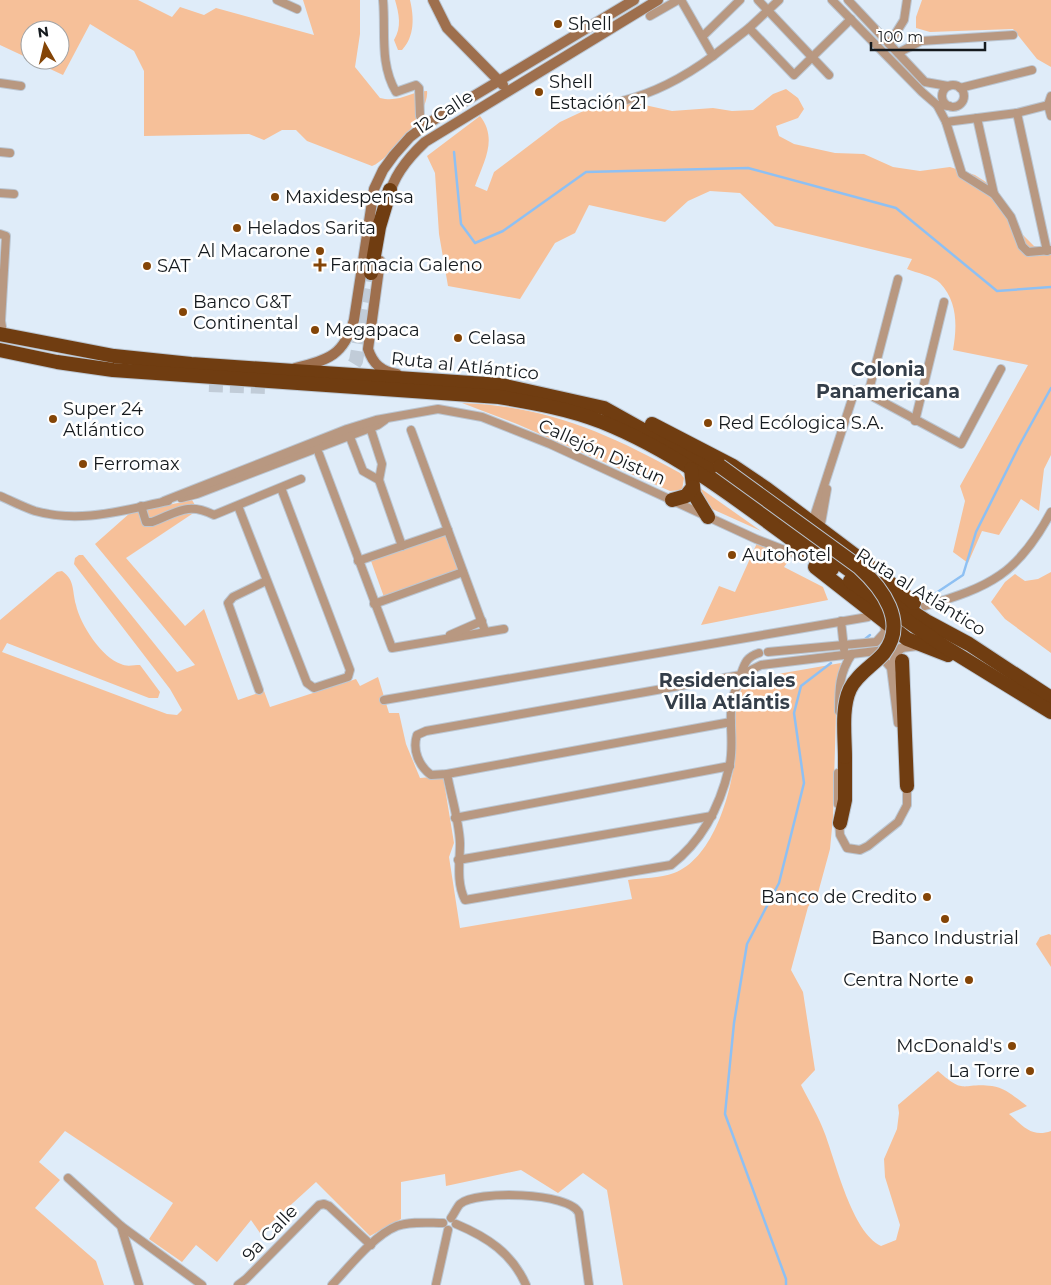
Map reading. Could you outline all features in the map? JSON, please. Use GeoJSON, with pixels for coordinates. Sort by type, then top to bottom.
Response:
{"type":"FeatureCollection","features":[{"type":"Feature","properties":{"kind":"highway"},"geometry":{"type":"LineString","coordinates":[[371,273],[379,227],[390,190]]}},
{"type":"Feature","properties":{"kind":"highway","name":"Ruta al Atlántico"},"geometry":{"type":"LineString","coordinates":[[1,325],[128,358],[501,385],[604,408],[697,460],[859,577],[928,622],[969,644],[1051,698]]}},
{"type":"Feature","properties":{"kind":"highway","name":"Ruta al Atlántico"},"geometry":{"type":"LineString","coordinates":[[0,350],[57,362],[113,370],[499,397],[555,408],[600,421],[656,448],[691,469],[884,606],[1051,712]]}},
{"type":"Feature","properties":{"kind":"highway"},"geometry":{"type":"LineString","coordinates":[[113,370],[131,379],[209,385]]}},
{"type":"Feature","properties":{"kind":"highway"},"geometry":{"type":"LineString","coordinates":[[604,408],[641,418],[707,452],[767,489],[969,644]]}},
{"type":"Feature","properties":{"kind":"highway"},"geometry":{"type":"LineString","coordinates":[[707,452],[720,466],[859,567],[873,579],[888,601],[894,621],[890,644],[884,653],[853,684],[846,698],[844,800],[840,823]]}},
{"type":"Feature","properties":{"kind":"highway"},"geometry":{"type":"LineString","coordinates":[[691,469],[694,475],[693,487],[697,502],[708,517]]}},
{"type":"Feature","properties":{"kind":"highway"},"geometry":{"type":"LineString","coordinates":[[713,484],[726,500],[907,639],[976,666]]}},
{"type":"Feature","properties":{"kind":"highway"},"geometry":{"type":"LineString","coordinates":[[672,500],[686,496],[693,487]]}},
{"type":"Feature","properties":{"kind":"highway"},"geometry":{"type":"LineString","coordinates":[[942,638],[961,647],[1051,703]]}},
{"type":"Feature","properties":{"kind":"highway"},"geometry":{"type":"LineString","coordinates":[[902,661],[907,786]]}},
{"type":"Feature","properties":{"kind":"main road"},"geometry":{"type":"LineString","coordinates":[[433,0],[447,28],[500,80],[507,91]]}},
{"type":"Feature","properties":{"kind":"main road","name":"12 Calle"},"geometry":{"type":"LineString","coordinates":[[286,369],[330,358],[344,345],[350,336],[371,204],[378,179],[402,146],[428,124],[634,0]]}},
{"type":"Feature","properties":{"kind":"main road","name":"12 Calle"},"geometry":{"type":"LineString","coordinates":[[432,379],[393,374],[383,370],[372,360],[368,349],[390,190],[415,152],[439,132],[658,0]]}},
{"type":"Feature","properties":{"kind":"main road"},"geometry":{"type":"LineString","coordinates":[[378,179],[389,178],[403,159],[415,152]]}},
{"type":"Feature","properties":{"kind":"street"},"geometry":{"type":"LineString","coordinates":[[277,0],[297,9]]}},
{"type":"Feature","properties":{"kind":"street"},"geometry":{"type":"LineString","coordinates":[[383,0],[385,19],[383,38],[387,73],[396,92],[416,85],[420,93],[420,116],[428,124]]}},
{"type":"Feature","properties":{"kind":"street"},"geometry":{"type":"LineString","coordinates":[[650,16],[679,0],[703,36],[713,56]]}},
{"type":"Feature","properties":{"kind":"street"},"geometry":{"type":"LineString","coordinates":[[703,36],[740,0]]}},
{"type":"Feature","properties":{"kind":"street"},"geometry":{"type":"LineString","coordinates":[[758,0],[813,56],[828,75]]}},
{"type":"Feature","properties":{"kind":"street"},"geometry":{"type":"LineString","coordinates":[[622,101],[666,84],[696,69],[750,28],[779,0]]}},
{"type":"Feature","properties":{"kind":"street"},"geometry":{"type":"LineString","coordinates":[[832,0],[937,105],[946,122],[962,174],[994,194],[1011,217],[1022,246],[1028,252],[1049,250],[1017,113]]}},
{"type":"Feature","properties":{"kind":"street"},"geometry":{"type":"LineString","coordinates":[[848,0],[925,82],[948,86],[954,85],[960,88],[963,94],[961,103],[956,106],[937,105]]}},
{"type":"Feature","properties":{"kind":"street"},"geometry":{"type":"LineString","coordinates":[[890,44],[904,20],[907,0]]}},
{"type":"Feature","properties":{"kind":"street"},"geometry":{"type":"LineString","coordinates":[[750,28],[794,75],[850,19]]}},
{"type":"Feature","properties":{"kind":"street"},"geometry":{"type":"LineString","coordinates":[[898,53],[921,41],[1013,35]]}},
{"type":"Feature","properties":{"kind":"street"},"geometry":{"type":"LineString","coordinates":[[960,88],[1032,70]]}},
{"type":"Feature","properties":{"kind":"street"},"geometry":{"type":"LineString","coordinates":[[0,83],[21,86]]}},
{"type":"Feature","properties":{"kind":"street"},"geometry":{"type":"LineString","coordinates":[[948,86],[942,95],[945,103],[949,106]]}},
{"type":"Feature","properties":{"kind":"street"},"geometry":{"type":"LineString","coordinates":[[1051,96],[1048,105],[1051,116]]}},
{"type":"Feature","properties":{"kind":"street"},"geometry":{"type":"LineString","coordinates":[[946,122],[1017,113],[1048,105]]}},
{"type":"Feature","properties":{"kind":"street"},"geometry":{"type":"LineString","coordinates":[[977,118],[994,194]]}},
{"type":"Feature","properties":{"kind":"street"},"geometry":{"type":"LineString","coordinates":[[0,152],[10,154]]}},
{"type":"Feature","properties":{"kind":"street"},"geometry":{"type":"LineString","coordinates":[[0,193],[14,194]]}},
{"type":"Feature","properties":{"kind":"street"},"geometry":{"type":"LineString","coordinates":[[0,234],[6,236],[1,325]]}},
{"type":"Feature","properties":{"kind":"street"},"geometry":{"type":"LineString","coordinates":[[868,394],[898,280]]}},
{"type":"Feature","properties":{"kind":"street"},"geometry":{"type":"LineString","coordinates":[[915,421],[944,302]]}},
{"type":"Feature","properties":{"kind":"street"},"geometry":{"type":"LineString","coordinates":[[816,526],[854,391],[857,390],[868,394],[960,444],[1001,369]]}},
{"type":"Feature","properties":{"kind":"street","name":"Callejón Distun"},"geometry":{"type":"LineString","coordinates":[[0,496],[35,510],[61,516],[91,517],[164,502],[370,424],[411,412],[438,409],[482,417],[550,444],[708,517],[800,556]]}},
{"type":"Feature","properties":{"kind":"street"},"geometry":{"type":"LineString","coordinates":[[370,424],[382,464],[379,480],[402,546]]}},
{"type":"Feature","properties":{"kind":"street"},"geometry":{"type":"LineString","coordinates":[[411,430],[485,631]]}},
{"type":"Feature","properties":{"kind":"street"},"geometry":{"type":"LineString","coordinates":[[348,432],[363,471],[379,480]]}},
{"type":"Feature","properties":{"kind":"street"},"geometry":{"type":"LineString","coordinates":[[319,454],[392,648],[504,629]]}},
{"type":"Feature","properties":{"kind":"street"},"geometry":{"type":"LineString","coordinates":[[141,506],[146,522],[152,522],[188,508],[200,508],[214,515],[301,480]]}},
{"type":"Feature","properties":{"kind":"street"},"geometry":{"type":"LineString","coordinates":[[238,506],[266,582],[309,687],[314,688],[348,677],[350,670],[309,557],[281,488]]}},
{"type":"Feature","properties":{"kind":"street"},"geometry":{"type":"LineString","coordinates":[[924,606],[989,584],[1014,566],[1034,544],[1051,512]]}},
{"type":"Feature","properties":{"kind":"street"},"geometry":{"type":"LineString","coordinates":[[358,561],[448,530]]}},
{"type":"Feature","properties":{"kind":"street"},"geometry":{"type":"LineString","coordinates":[[374,604],[464,572]]}},
{"type":"Feature","properties":{"kind":"street"},"geometry":{"type":"LineString","coordinates":[[259,690],[228,603],[232,597],[266,582]]}},
{"type":"Feature","properties":{"kind":"street"},"geometry":{"type":"LineString","coordinates":[[384,700],[868,617]]}},
{"type":"Feature","properties":{"kind":"street"},"geometry":{"type":"LineString","coordinates":[[447,774],[460,843],[458,860],[462,893],[465,900],[482,899],[671,865],[696,842],[712,816],[730,766],[732,752],[730,710],[734,693],[747,659],[761,653],[844,645],[880,639],[885,632],[883,619]]}},
{"type":"Feature","properties":{"kind":"street"},"geometry":{"type":"LineString","coordinates":[[436,640],[482,621]]}},
{"type":"Feature","properties":{"kind":"street"},"geometry":{"type":"LineString","coordinates":[[840,622],[844,645],[848,655],[839,681],[840,835],[847,848],[860,850],[868,846],[903,815],[906,805],[907,786],[892,675],[888,662],[873,651]]}},
{"type":"Feature","properties":{"kind":"street"},"geometry":{"type":"LineString","coordinates":[[731,722],[447,774],[432,775],[424,769],[418,760],[415,742],[417,735],[426,731],[741,675],[761,665],[902,647],[924,646]]}},
{"type":"Feature","properties":{"kind":"street"},"geometry":{"type":"LineString","coordinates":[[892,675],[895,655],[902,647]]}},
{"type":"Feature","properties":{"kind":"street"},"geometry":{"type":"LineString","coordinates":[[761,653],[756,661],[761,665]]}},
{"type":"Feature","properties":{"kind":"street"},"geometry":{"type":"LineString","coordinates":[[455,818],[730,766]]}},
{"type":"Feature","properties":{"kind":"street"},"geometry":{"type":"LineString","coordinates":[[458,860],[712,816]]}},
{"type":"Feature","properties":{"kind":"street"},"geometry":{"type":"LineString","coordinates":[[68,1178],[121,1226],[202,1285]]}},
{"type":"Feature","properties":{"kind":"street"},"geometry":{"type":"LineString","coordinates":[[454,1221],[460,1204],[474,1198],[519,1195],[547,1198],[569,1204],[577,1209],[589,1285]]}},
{"type":"Feature","properties":{"kind":"street","name":"9a Calle"},"geometry":{"type":"LineString","coordinates":[[238,1285],[318,1205],[324,1204],[371,1245]]}},
{"type":"Feature","properties":{"kind":"street"},"geometry":{"type":"LineString","coordinates":[[436,1285],[446,1226],[445,1220],[454,1221],[480,1234],[505,1252],[519,1270],[526,1285]]}},
{"type":"Feature","properties":{"kind":"street"},"geometry":{"type":"LineString","coordinates":[[332,1285],[371,1245],[397,1226],[411,1223],[446,1226]]}},
{"type":"Feature","properties":{"kind":"street"},"geometry":{"type":"LineString","coordinates":[[121,1226],[139,1285]]}},
{"type":"Feature","properties":{"kind":"shaded area"},"geometry":{"type":"Polygon","coordinates":[[[0,0],[138,0],[172,17],[180,7],[204,15],[216,8],[314,35],[303,0],[360,0],[360,34],[355,67],[380,98],[394,99],[427,91],[422,110],[416,121],[389,154],[372,166],[307,141],[296,130],[282,130],[264,140],[249,134],[144,136],[144,71],[134,51],[90,24],[70,62],[70,20],[20,20],[20,54],[0,45],[0,0]]]}},
{"type":"Feature","properties":{"kind":"shaded area"},"geometry":{"type":"Polygon","coordinates":[[[395,0],[410,0],[412,13],[411,33],[402,50],[398,50],[394,40],[399,25],[399,15],[395,0]]]}},
{"type":"Feature","properties":{"kind":"shaded area"},"geometry":{"type":"Polygon","coordinates":[[[922,0],[1051,0],[1051,67],[1037,59],[1013,29],[930,32],[916,28],[916,17],[922,0]]]}},
{"type":"Feature","properties":{"kind":"shaded area"},"geometry":{"type":"Polygon","coordinates":[[[52,70],[66,70],[63,75],[52,70]]]}},
{"type":"Feature","properties":{"kind":"shaded area"},"geometry":{"type":"Polygon","coordinates":[[[786,89],[798,98],[804,109],[798,118],[776,126],[779,136],[794,144],[835,153],[864,154],[893,167],[920,171],[950,167],[975,175],[989,184],[1006,203],[1017,229],[1034,246],[1051,250],[1051,455],[1044,469],[1039,511],[1021,499],[999,535],[982,531],[968,563],[953,552],[965,501],[960,486],[1028,365],[953,350],[955,315],[950,298],[940,283],[907,269],[912,259],[775,226],[740,193],[710,191],[688,201],[665,222],[589,205],[575,233],[555,243],[520,299],[448,286],[439,234],[435,173],[427,156],[480,116],[488,133],[489,142],[475,186],[487,191],[494,172],[560,122],[592,107],[631,102],[672,111],[713,108],[732,111],[753,110],[773,94],[786,89]]]}},
{"type":"Feature","properties":{"kind":"shaded area"},"geometry":{"type":"Polygon","coordinates":[[[462,403],[493,405],[549,416],[602,434],[680,473],[684,478],[682,490],[670,491],[517,424],[462,403]]]}},
{"type":"Feature","properties":{"kind":"shaded area"},"geometry":{"type":"Polygon","coordinates":[[[700,488],[761,531],[701,504],[700,488]]]}},
{"type":"Feature","properties":{"kind":"shaded area"},"geometry":{"type":"Polygon","coordinates":[[[192,500],[198,510],[126,558],[185,626],[204,609],[238,700],[264,691],[270,707],[356,679],[360,686],[378,677],[389,713],[399,713],[406,744],[420,778],[443,776],[454,843],[449,857],[460,928],[632,899],[628,880],[669,875],[688,865],[700,854],[710,839],[725,805],[735,755],[737,701],[742,689],[755,678],[841,663],[837,679],[833,817],[830,849],[818,893],[808,907],[791,970],[803,992],[815,1070],[801,1085],[823,1128],[853,1212],[871,1238],[881,1246],[896,1240],[900,1225],[885,1177],[884,1159],[897,1129],[898,1105],[938,1071],[959,1086],[982,1085],[1002,1089],[1027,1106],[1009,1114],[1028,1130],[1038,1133],[1051,1131],[1051,1285],[623,1285],[607,1190],[583,1173],[558,1193],[521,1170],[446,1186],[445,1174],[401,1182],[401,1219],[370,1236],[316,1182],[260,1233],[251,1220],[217,1262],[196,1245],[182,1262],[149,1239],[173,1203],[65,1131],[39,1162],[60,1180],[35,1208],[96,1261],[104,1285],[0,1285],[0,620],[57,572],[62,571],[71,582],[78,613],[99,648],[114,661],[123,665],[140,665],[160,692],[158,698],[149,698],[7,643],[2,652],[167,714],[177,715],[182,710],[170,689],[74,564],[75,558],[83,555],[177,672],[195,665],[95,544],[130,513],[192,500]]]}},
{"type":"Feature","properties":{"kind":"shaded area"},"geometry":{"type":"Polygon","coordinates":[[[447,534],[460,571],[384,597],[371,561],[447,534]]]}},
{"type":"Feature","properties":{"kind":"shaded area"},"geometry":{"type":"Polygon","coordinates":[[[757,543],[790,559],[784,567],[823,587],[828,600],[701,625],[719,586],[735,592],[757,543]]]}},
{"type":"Feature","properties":{"kind":"shaded area"},"geometry":{"type":"Polygon","coordinates":[[[1051,572],[1051,653],[1005,619],[991,602],[1005,582],[1015,574],[1025,581],[1038,579],[1051,572]]]}},
{"type":"Feature","properties":{"kind":"shaded area"},"geometry":{"type":"Polygon","coordinates":[[[1051,935],[1051,967],[1036,944],[1040,937],[1051,935]]]}},
{"type":"Feature","properties":{"kind":"waterway"},"geometry":{"type":"LineString","coordinates":[[454,152],[461,224],[475,243],[503,231],[586,172],[748,168],[896,208],[997,291],[1051,287]]}},
{"type":"Feature","properties":{"kind":"waterway"},"geometry":{"type":"LineString","coordinates":[[927,599],[963,575],[976,532],[1019,446],[1051,388]]}},
{"type":"Feature","properties":{"kind":"waterway"},"geometry":{"type":"LineString","coordinates":[[865,639],[870,635]]}},
{"type":"Feature","properties":{"kind":"waterway"},"geometry":{"type":"LineString","coordinates":[[786,1285],[786,1279],[725,1114],[734,1023],[747,944],[779,883],[804,783],[794,713],[801,686],[831,663]]}},
{"type":"Feature","properties":{"kind":"tunnel"},"geometry":{"type":"LineString","coordinates":[[343,382],[356,361],[371,273]]}},
{"type":"Feature","properties":{"kind":"tunnel"},"geometry":{"type":"LineString","coordinates":[[209,385],[268,387]]}},
{"type":"Feature","properties":{"kind":"place","name":"Shell"},"geometry":{"type":"Point","coordinates":[558,24]}},
{"type":"Feature","properties":{"kind":"place","name":"Shell Estación 21"},"geometry":{"type":"Point","coordinates":[539,92]}},
{"type":"Feature","properties":{"kind":"place","name":"Maxidespensa"},"geometry":{"type":"Point","coordinates":[275,197]}},
{"type":"Feature","properties":{"kind":"place","name":"Helados Sarita"},"geometry":{"type":"Point","coordinates":[237,228]}},
{"type":"Feature","properties":{"kind":"place","name":"Al Macarone"},"geometry":{"type":"Point","coordinates":[320,251]}},
{"type":"Feature","properties":{"kind":"place","name":"Farmacia Galeno"},"geometry":{"type":"Point","coordinates":[320,265]}},
{"type":"Feature","properties":{"kind":"place","name":"SAT"},"geometry":{"type":"Point","coordinates":[147,266]}},
{"type":"Feature","properties":{"kind":"place","name":"Banco G&T Continental"},"geometry":{"type":"Point","coordinates":[183,312]}},
{"type":"Feature","properties":{"kind":"place","name":"Megapaca"},"geometry":{"type":"Point","coordinates":[315,330]}},
{"type":"Feature","properties":{"kind":"place","name":"Celasa"},"geometry":{"type":"Point","coordinates":[458,338]}},
{"type":"Feature","properties":{"kind":"place","name":"Super 24 Atlántico"},"geometry":{"type":"Point","coordinates":[53,419]}},
{"type":"Feature","properties":{"kind":"place","name":"Red Ecólogica S.A."},"geometry":{"type":"Point","coordinates":[708,423]}},
{"type":"Feature","properties":{"kind":"place","name":"Ferromax"},"geometry":{"type":"Point","coordinates":[83,464]}},
{"type":"Feature","properties":{"kind":"place","name":"Autohotel"},"geometry":{"type":"Point","coordinates":[732,555]}},
{"type":"Feature","properties":{"kind":"place","name":"Banco de Credito"},"geometry":{"type":"Point","coordinates":[927,897]}},
{"type":"Feature","properties":{"kind":"place","name":"Banco Industrial"},"geometry":{"type":"Point","coordinates":[945,919]}},
{"type":"Feature","properties":{"kind":"place","name":"Centra Norte"},"geometry":{"type":"Point","coordinates":[969,980]}},
{"type":"Feature","properties":{"kind":"place","name":"McDonald's"},"geometry":{"type":"Point","coordinates":[1012,1046]}},
{"type":"Feature","properties":{"kind":"place","name":"La Torre"},"geometry":{"type":"Point","coordinates":[1030,1071]}},
{"type":"Feature","properties":{"kind":"district","name":"Colonia Panamericana"},"geometry":{"type":"Point","coordinates":[888,380]}},
{"type":"Feature","properties":{"kind":"district","name":"Residenciales Villa Atlántis"},"geometry":{"type":"Point","coordinates":[727,691]}}]}
